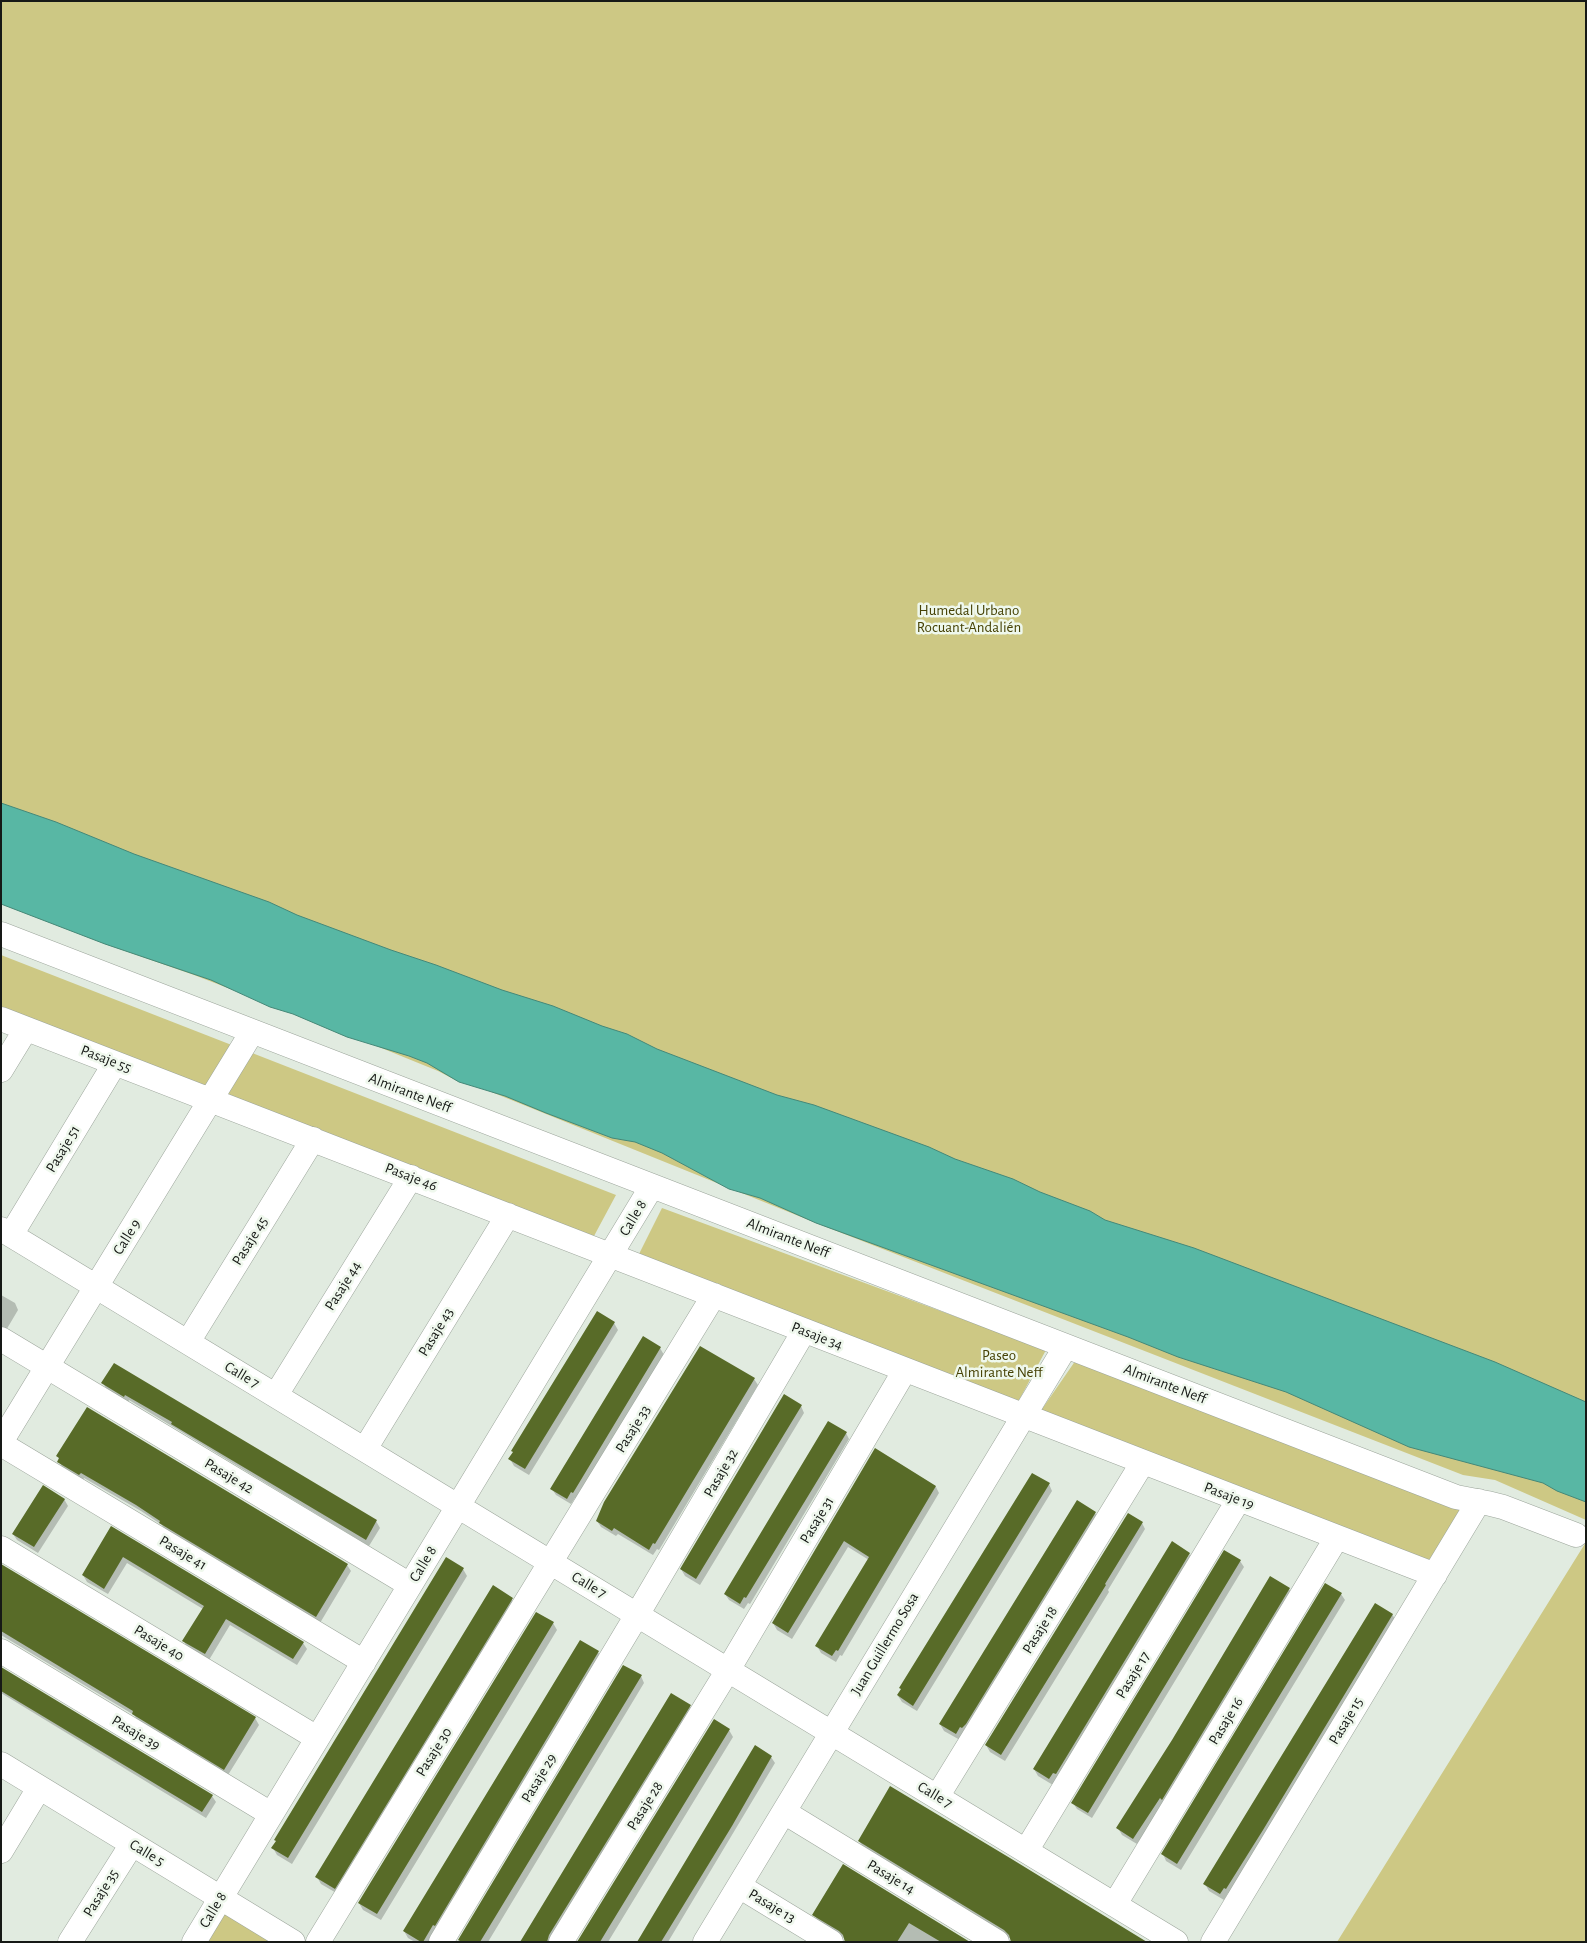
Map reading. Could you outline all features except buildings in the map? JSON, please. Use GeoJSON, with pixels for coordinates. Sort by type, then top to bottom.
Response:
{"type":"FeatureCollection","features":[{"type":"Feature","properties":{"kind":"street","name":"Almirante Neff"},"geometry":{"type":"LineString","coordinates":[[1,934],[1456,1498],[1480,1501],[1502,1507],[1576,1535]]}},
{"type":"Feature","properties":{"kind":"street","name":"Pasaje 55"},"geometry":{"type":"LineString","coordinates":[[1,1019],[211,1100]]}},
{"type":"Feature","properties":{"kind":"street"},"geometry":{"type":"LineString","coordinates":[[1,1070],[26,1029]]}},
{"type":"Feature","properties":{"kind":"street","name":"Calle 9"},"geometry":{"type":"LineString","coordinates":[[1,1443],[252,1032]]}},
{"type":"Feature","properties":{"kind":"street","name":"Pasaje 51"},"geometry":{"type":"LineString","coordinates":[[6,1232],[115,1063]]}},
{"type":"Feature","properties":{"kind":"street","name":"Pasaje 46"},"geometry":{"type":"LineString","coordinates":[[211,1100],[611,1255]]}},
{"type":"Feature","properties":{"kind":"street","name":"Pasaje 45"},"geometry":{"type":"LineString","coordinates":[[188,1342],[313,1139]]}},
{"type":"Feature","properties":{"kind":"street","name":"Pasaje 44"},"geometry":{"type":"LineString","coordinates":[[276,1395],[411,1177]]}},
{"type":"Feature","properties":{"kind":"street","name":"Calle 8"},"geometry":{"type":"LineString","coordinates":[[194,1942],[652,1186]]}},
{"type":"Feature","properties":{"kind":"street","name":"Pasaje 43"},"geometry":{"type":"LineString","coordinates":[[365,1449],[508,1215]]}},
{"type":"Feature","properties":{"kind":"street","name":"Calle 7"},"geometry":{"type":"LineString","coordinates":[[6,1232],[1176,1942]]}},
{"type":"Feature","properties":{"kind":"street","name":"Pasaje 34"},"geometry":{"type":"LineString","coordinates":[[611,1255],[1023,1416]]}},
{"type":"Feature","properties":{"kind":"street","name":"Pasaje 33"},"geometry":{"type":"LineString","coordinates":[[551,1562],[714,1295]]}},
{"type":"Feature","properties":{"kind":"street","name":"Pasaje 32"},"geometry":{"type":"LineString","coordinates":[[637,1615],[804,1331]]}},
{"type":"Feature","properties":{"kind":"street","name":"Pasaje 42"},"geometry":{"type":"LineString","coordinates":[[1,1339],[410,1585]]}},
{"type":"Feature","properties":{"kind":"street","name":"Juan Guillermo Sosa"},"geometry":{"type":"LineString","coordinates":[[705,1942],[1066,1346]]}},
{"type":"Feature","properties":{"kind":"street","name":"Pasaje 31"},"geometry":{"type":"LineString","coordinates":[[728,1670],[905,1370]]}},
{"type":"Feature","properties":{"kind":"street","name":"Pasaje 19"},"geometry":{"type":"LineString","coordinates":[[1023,1416],[1435,1575]]}},
{"type":"Feature","properties":{"kind":"street","name":"Pasaje 41"},"geometry":{"type":"LineString","coordinates":[[1,1443],[364,1662]]}},
{"type":"Feature","properties":{"kind":"street","name":"Pasaje 18"},"geometry":{"type":"LineString","coordinates":[[937,1797],[1143,1462]]}},
{"type":"Feature","properties":{"kind":"street","name":"Pasaje 17"},"geometry":{"type":"LineString","coordinates":[[1026,1851],[1239,1499]]}},
{"type":"Feature","properties":{"kind":"street","name":"Pasaje 15"},"geometry":{"type":"LineString","coordinates":[[1213,1942],[1480,1501]]}},
{"type":"Feature","properties":{"kind":"street","name":"Pasaje 16"},"geometry":{"type":"LineString","coordinates":[[1115,1904],[1337,1537]]}},
{"type":"Feature","properties":{"kind":"street","name":"Pasaje 40"},"geometry":{"type":"LineString","coordinates":[[1,1548],[317,1738]]}},
{"type":"Feature","properties":{"kind":"street","name":"Pasaje 30"},"geometry":{"type":"LineString","coordinates":[[318,1942],[551,1562]]}},
{"type":"Feature","properties":{"kind":"street","name":"Pasaje 29"},"geometry":{"type":"LineString","coordinates":[[441,1942],[637,1615]]}},
{"type":"Feature","properties":{"kind":"street","name":"Pasaje 39"},"geometry":{"type":"LineString","coordinates":[[1,1651],[271,1814]]}},
{"type":"Feature","properties":{"kind":"street","name":"Pasaje 28"},"geometry":{"type":"LineString","coordinates":[[561,1942],[728,1670]]}},
{"type":"Feature","properties":{"kind":"street","name":"Calle 5"},"geometry":{"type":"LineString","coordinates":[[1,1764],[293,1942]]}},
{"type":"Feature","properties":{"kind":"street"},"geometry":{"type":"LineString","coordinates":[[1,1851],[39,1788]]}},
{"type":"Feature","properties":{"kind":"street","name":"Pasaje 14"},"geometry":{"type":"LineString","coordinates":[[784,1812],[997,1942]]}},
{"type":"Feature","properties":{"kind":"street","name":"Pasaje 35"},"geometry":{"type":"LineString","coordinates":[[70,1942],[132,1844]]}},
{"type":"Feature","properties":{"kind":"street","name":"Pasaje 13"},"geometry":{"type":"LineString","coordinates":[[739,1886],[831,1942]]}},
{"type":"Feature","properties":{"kind":"green space","name":"Humedal Urbano Rocuant-Andalién"},"geometry":{"type":"Polygon","coordinates":[[[1,1],[1586,1],[1586,1520],[1495,1480],[1463,1475],[816,1223],[484,1089],[459,1082],[438,1071],[369,1043],[347,1037],[194,975],[105,944],[1,904],[1,1]]]}},
{"type":"Feature","properties":{"kind":"green space"},"geometry":{"type":"Polygon","coordinates":[[[1,955],[616,1195],[594,1236],[1,1011],[1,955]]]}},
{"type":"Feature","properties":{"kind":"green space","name":"Paseo Almirante Neff"},"geometry":{"type":"Polygon","coordinates":[[[662,1208],[1046,1350],[1018,1402],[639,1254],[662,1208]]]}},
{"type":"Feature","properties":{"kind":"green space"},"geometry":{"type":"Polygon","coordinates":[[[1078,1357],[1465,1509],[1429,1560],[1040,1412],[1078,1357]]]}},
{"type":"Feature","properties":{"kind":"green space"},"geometry":{"type":"Polygon","coordinates":[[[1586,1542],[1586,1942],[1337,1942],[1586,1542]]]}},
{"type":"Feature","properties":{"kind":"green space"},"geometry":{"type":"Polygon","coordinates":[[[223,1904],[285,1942],[200,1942],[223,1904]]]}},
{"type":"Feature","properties":{"kind":"water"},"geometry":{"type":"Polygon","coordinates":[[[1,803],[56,822],[134,854],[269,902],[297,915],[391,950],[502,990],[553,1006],[627,1034],[657,1049],[777,1095],[814,1105],[929,1147],[955,1159],[1013,1179],[1040,1192],[1090,1211],[1105,1220],[1194,1248],[1495,1362],[1586,1402],[1586,1502],[1557,1491],[1543,1483],[1409,1447],[1286,1392],[1178,1357],[816,1223],[760,1198],[729,1189],[662,1153],[635,1142],[612,1138],[505,1096],[459,1082],[427,1063],[409,1056],[347,1037],[293,1014],[270,1007],[211,980],[105,944],[1,904],[1,803]]]}}]}
